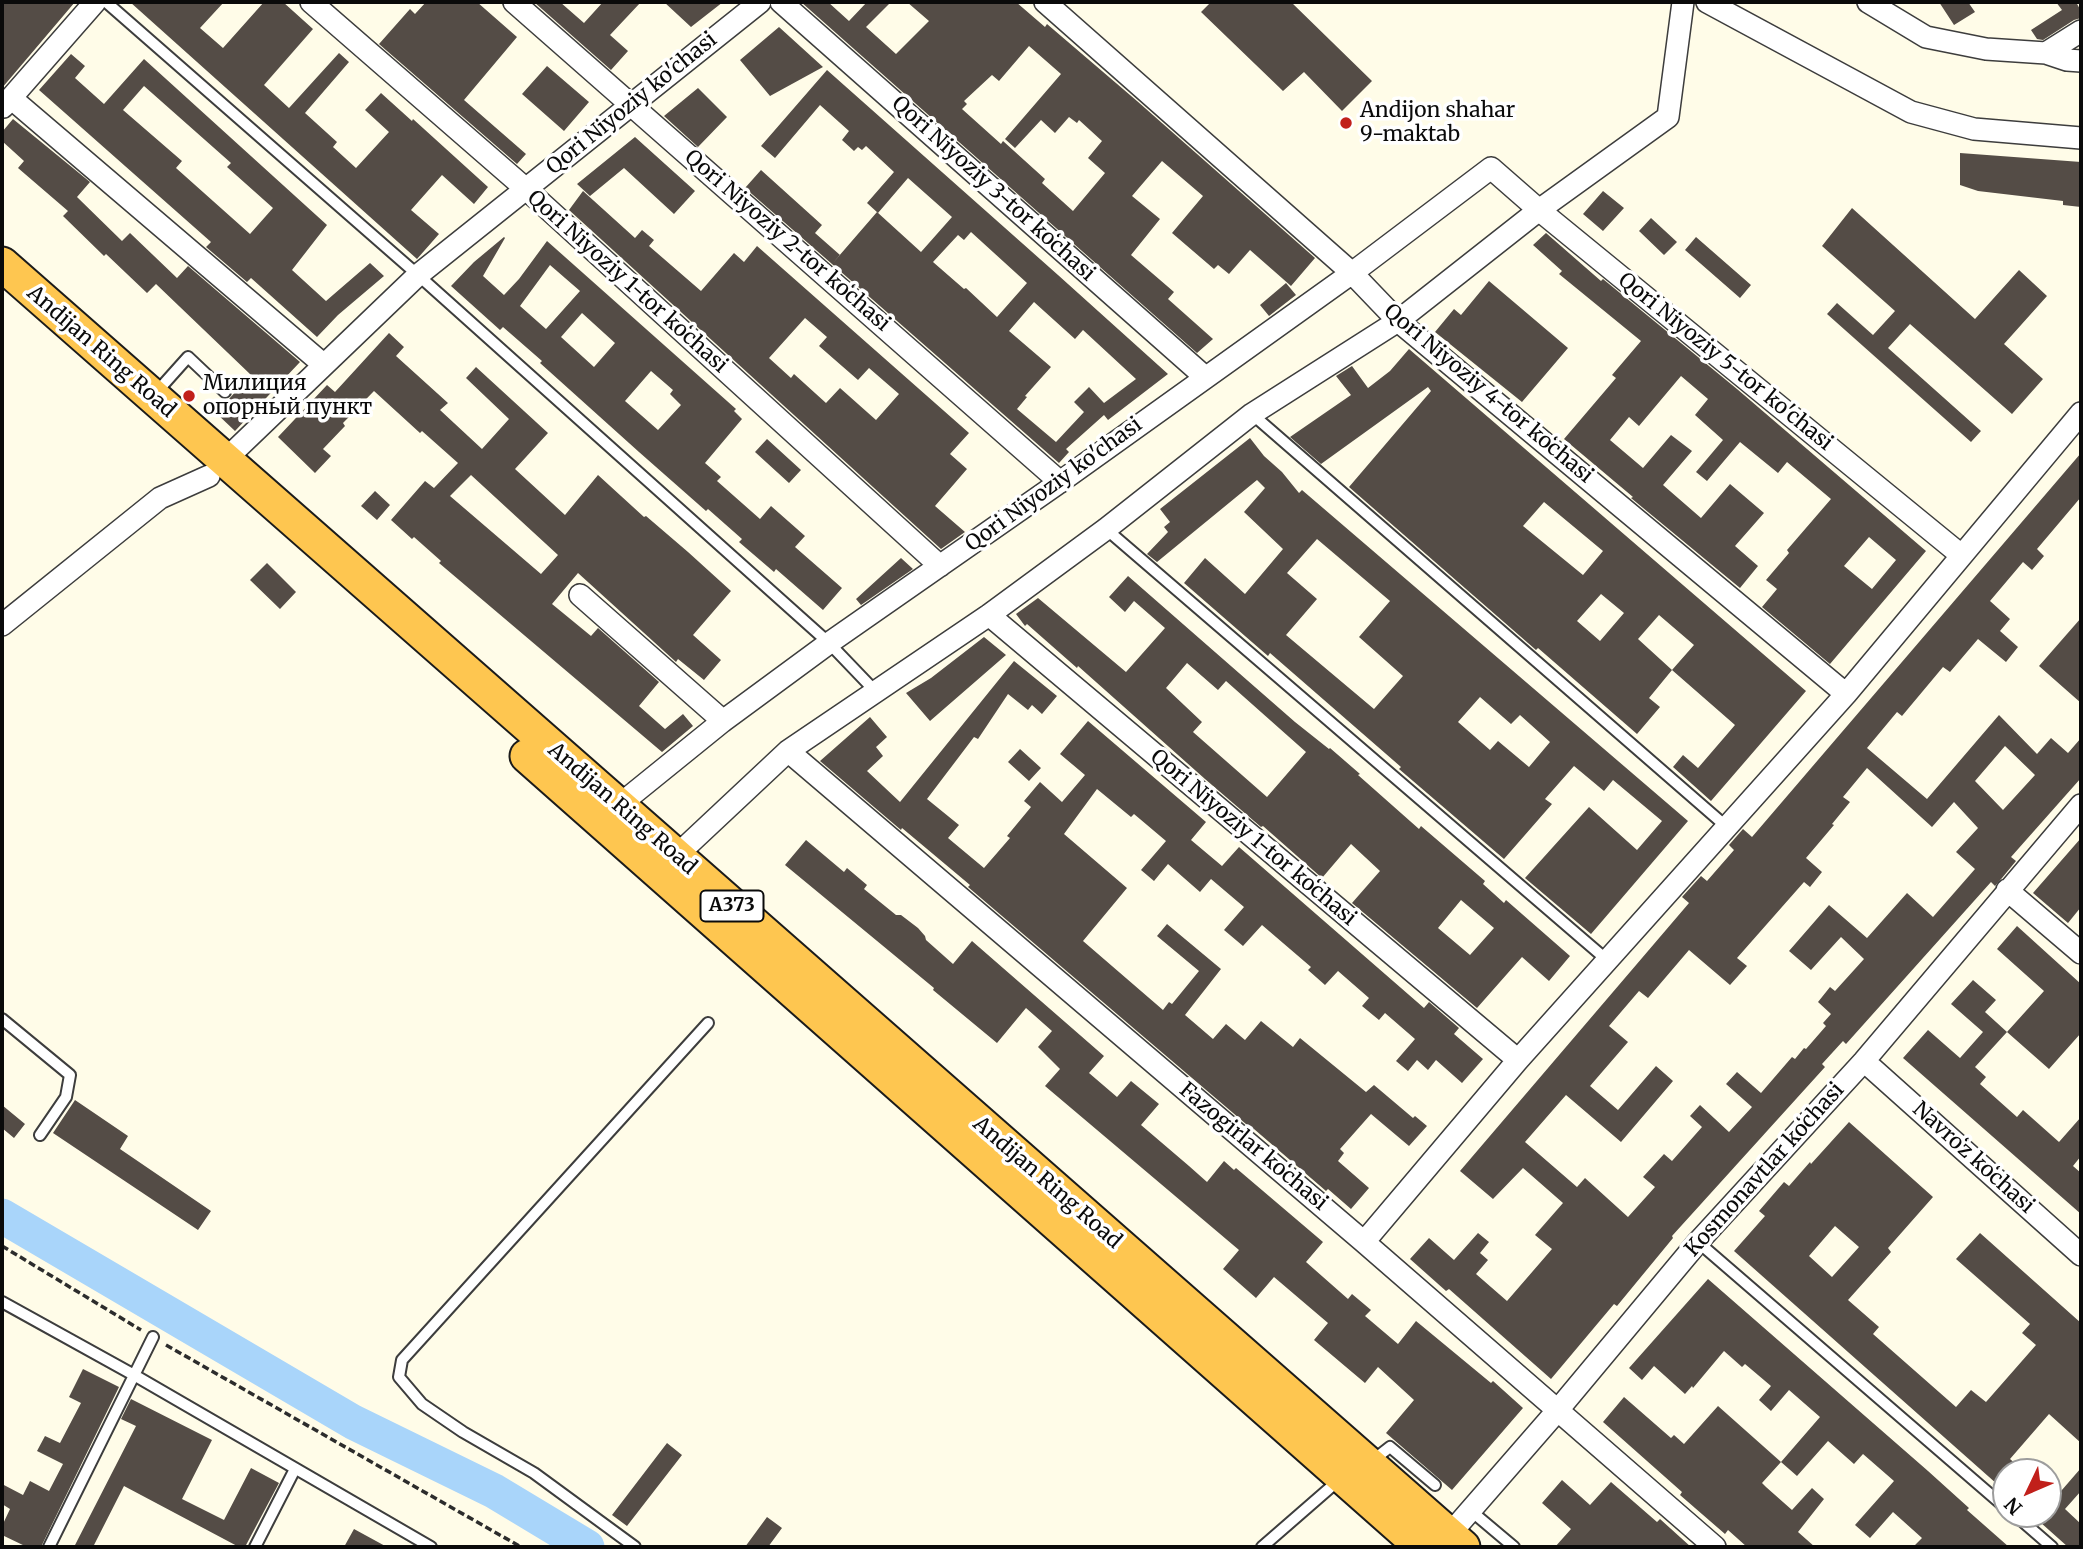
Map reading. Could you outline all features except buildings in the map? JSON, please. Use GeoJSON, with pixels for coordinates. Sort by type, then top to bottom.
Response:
{"type":"FeatureCollection","features":[{"type":"Feature","properties":{"kind":"highway","name":"Andijan Ring Road"},"geometry":{"type":"LineString","coordinates":[[2,264],[152,397],[217,468],[1355,1470],[1445,1543]]}},
{"type":"Feature","properties":{"kind":"highway","name":"Andijan Ring Road"},"geometry":{"type":"LineString","coordinates":[[2,295],[217,468],[676,856],[1355,1470]]}},
{"type":"Feature","properties":{"kind":"street"},"geometry":{"type":"LineString","coordinates":[[95,2],[6,103],[324,365]]}},
{"type":"Feature","properties":{"kind":"street","name":"Qori Niyoziy 1-tor koʻchasi"},"geometry":{"type":"LineString","coordinates":[[311,2],[526,189],[940,566]]}},
{"type":"Feature","properties":{"kind":"street","name":"Qori Niyoziy 2-tor koʻchasi"},"geometry":{"type":"LineString","coordinates":[[514,2],[1060,482]]}},
{"type":"Feature","properties":{"kind":"street","name":"Qori Niyoziy ko'chasi"},"geometry":{"type":"LineString","coordinates":[[2,625],[160,498],[217,468],[418,275],[760,2]]}},
{"type":"Feature","properties":{"kind":"street","name":"Qori Niyoziy 3-tor koʻchasi"},"geometry":{"type":"LineString","coordinates":[[781,2],[1205,377]]}},
{"type":"Feature","properties":{"kind":"street","name":"Qori Niyoziy 4-tor koʻchasi"},"geometry":{"type":"LineString","coordinates":[[1045,2],[1352,273],[1398,321],[1846,694]]}},
{"type":"Feature","properties":{"kind":"street"},"geometry":{"type":"LineString","coordinates":[[676,856],[788,751],[989,615],[1106,529],[1252,414],[1398,321],[1539,210],[1668,117],[1683,2]]}},
{"type":"Feature","properties":{"kind":"street"},"geometry":{"type":"LineString","coordinates":[[1707,2],[1910,112],[1974,129],[2081,138]]}},
{"type":"Feature","properties":{"kind":"street"},"geometry":{"type":"LineString","coordinates":[[1868,2],[1926,37],[1986,49],[2046,53],[2067,60],[2081,61]]}},
{"type":"Feature","properties":{"kind":"street"},"geometry":{"type":"LineString","coordinates":[[2046,53],[2081,31]]}},
{"type":"Feature","properties":{"kind":"street","name":"Qori Niyoziy ko'chasi"},"geometry":{"type":"LineString","coordinates":[[618,806],[723,721],[829,643],[1352,273],[1491,168]]}},
{"type":"Feature","properties":{"kind":"street","name":"Qori Niyoziy 5-tor ko'chasi"},"geometry":{"type":"LineString","coordinates":[[1491,168],[1961,555]]}},
{"type":"Feature","properties":{"kind":"street"},"geometry":{"type":"LineString","coordinates":[[1364,1242],[1518,1060],[1846,694],[2081,413]]}},
{"type":"Feature","properties":{"kind":"street"},"geometry":{"type":"LineString","coordinates":[[580,595],[723,721]]}},
{"type":"Feature","properties":{"kind":"street","name":"Qori Niyoziy 1-tor koʻchasi"},"geometry":{"type":"LineString","coordinates":[[989,615],[1518,1060]]}},
{"type":"Feature","properties":{"kind":"street","name":"Fazogirlar koʻchasi"},"geometry":{"type":"LineString","coordinates":[[788,751],[1364,1242],[1715,1547]]}},
{"type":"Feature","properties":{"kind":"street","name":"Kosmonavtlar koʻchasi"},"geometry":{"type":"LineString","coordinates":[[1445,1543],[1698,1242],[1864,1061],[2081,805]]}},
{"type":"Feature","properties":{"kind":"street"},"geometry":{"type":"LineString","coordinates":[[2007,890],[2081,953]]}},
{"type":"Feature","properties":{"kind":"street","name":"Navroʻz koʻchasi"},"geometry":{"type":"LineString","coordinates":[[1864,1061],[2081,1255]]}},
{"type":"Feature","properties":{"kind":"lane"},"geometry":{"type":"LineString","coordinates":[[106,2],[418,275],[829,643],[875,691]]}},
{"type":"Feature","properties":{"kind":"lane"},"geometry":{"type":"LineString","coordinates":[[152,397],[188,357],[225,392]]}},
{"type":"Feature","properties":{"kind":"lane"},"geometry":{"type":"LineString","coordinates":[[1252,414],[1728,828]]}},
{"type":"Feature","properties":{"kind":"lane"},"geometry":{"type":"LineString","coordinates":[[1106,529],[1607,960]]}},
{"type":"Feature","properties":{"kind":"lane"},"geometry":{"type":"LineString","coordinates":[[2,1019],[70,1075],[66,1097],[40,1135]]}},
{"type":"Feature","properties":{"kind":"lane"},"geometry":{"type":"LineString","coordinates":[[635,1547],[534,1473],[463,1432],[422,1404],[399,1377],[402,1360],[708,1023]]}},
{"type":"Feature","properties":{"kind":"lane"},"geometry":{"type":"LineString","coordinates":[[1698,1242],[1992,1495]]}},
{"type":"Feature","properties":{"kind":"lane"},"geometry":{"type":"LineString","coordinates":[[2,1302],[431,1547]]}},
{"type":"Feature","properties":{"kind":"lane"},"geometry":{"type":"LineString","coordinates":[[49,1547],[153,1337]]}},
{"type":"Feature","properties":{"kind":"lane"},"geometry":{"type":"LineString","coordinates":[[1262,1547],[1355,1470],[1390,1447],[1435,1485]]}},
{"type":"Feature","properties":{"kind":"lane"},"geometry":{"type":"LineString","coordinates":[[255,1547],[295,1469]]}},
{"type":"Feature","properties":{"kind":"lane"},"geometry":{"type":"LineString","coordinates":[[1470,1510],[1514,1547]]}},
{"type":"Feature","properties":{"kind":"lane"},"geometry":{"type":"LineString","coordinates":[[2030,1528],[2052,1547]]}},
{"type":"Feature","properties":{"kind":"path"},"geometry":{"type":"LineString","coordinates":[[2,1247],[153,1337],[521,1547]]}},
{"type":"Feature","properties":{"kind":"waterway"},"geometry":{"type":"LineString","coordinates":[[2,1216],[353,1422],[494,1491],[587,1547]]}},
{"type":"Feature","properties":{"kind":"place","name":"Andijon shahar 9-maktab"},"geometry":{"type":"Point","coordinates":[1346,123]}},
{"type":"Feature","properties":{"kind":"place","name":"Милиция опорный пункт"},"geometry":{"type":"Point","coordinates":[189,396]}}]}
